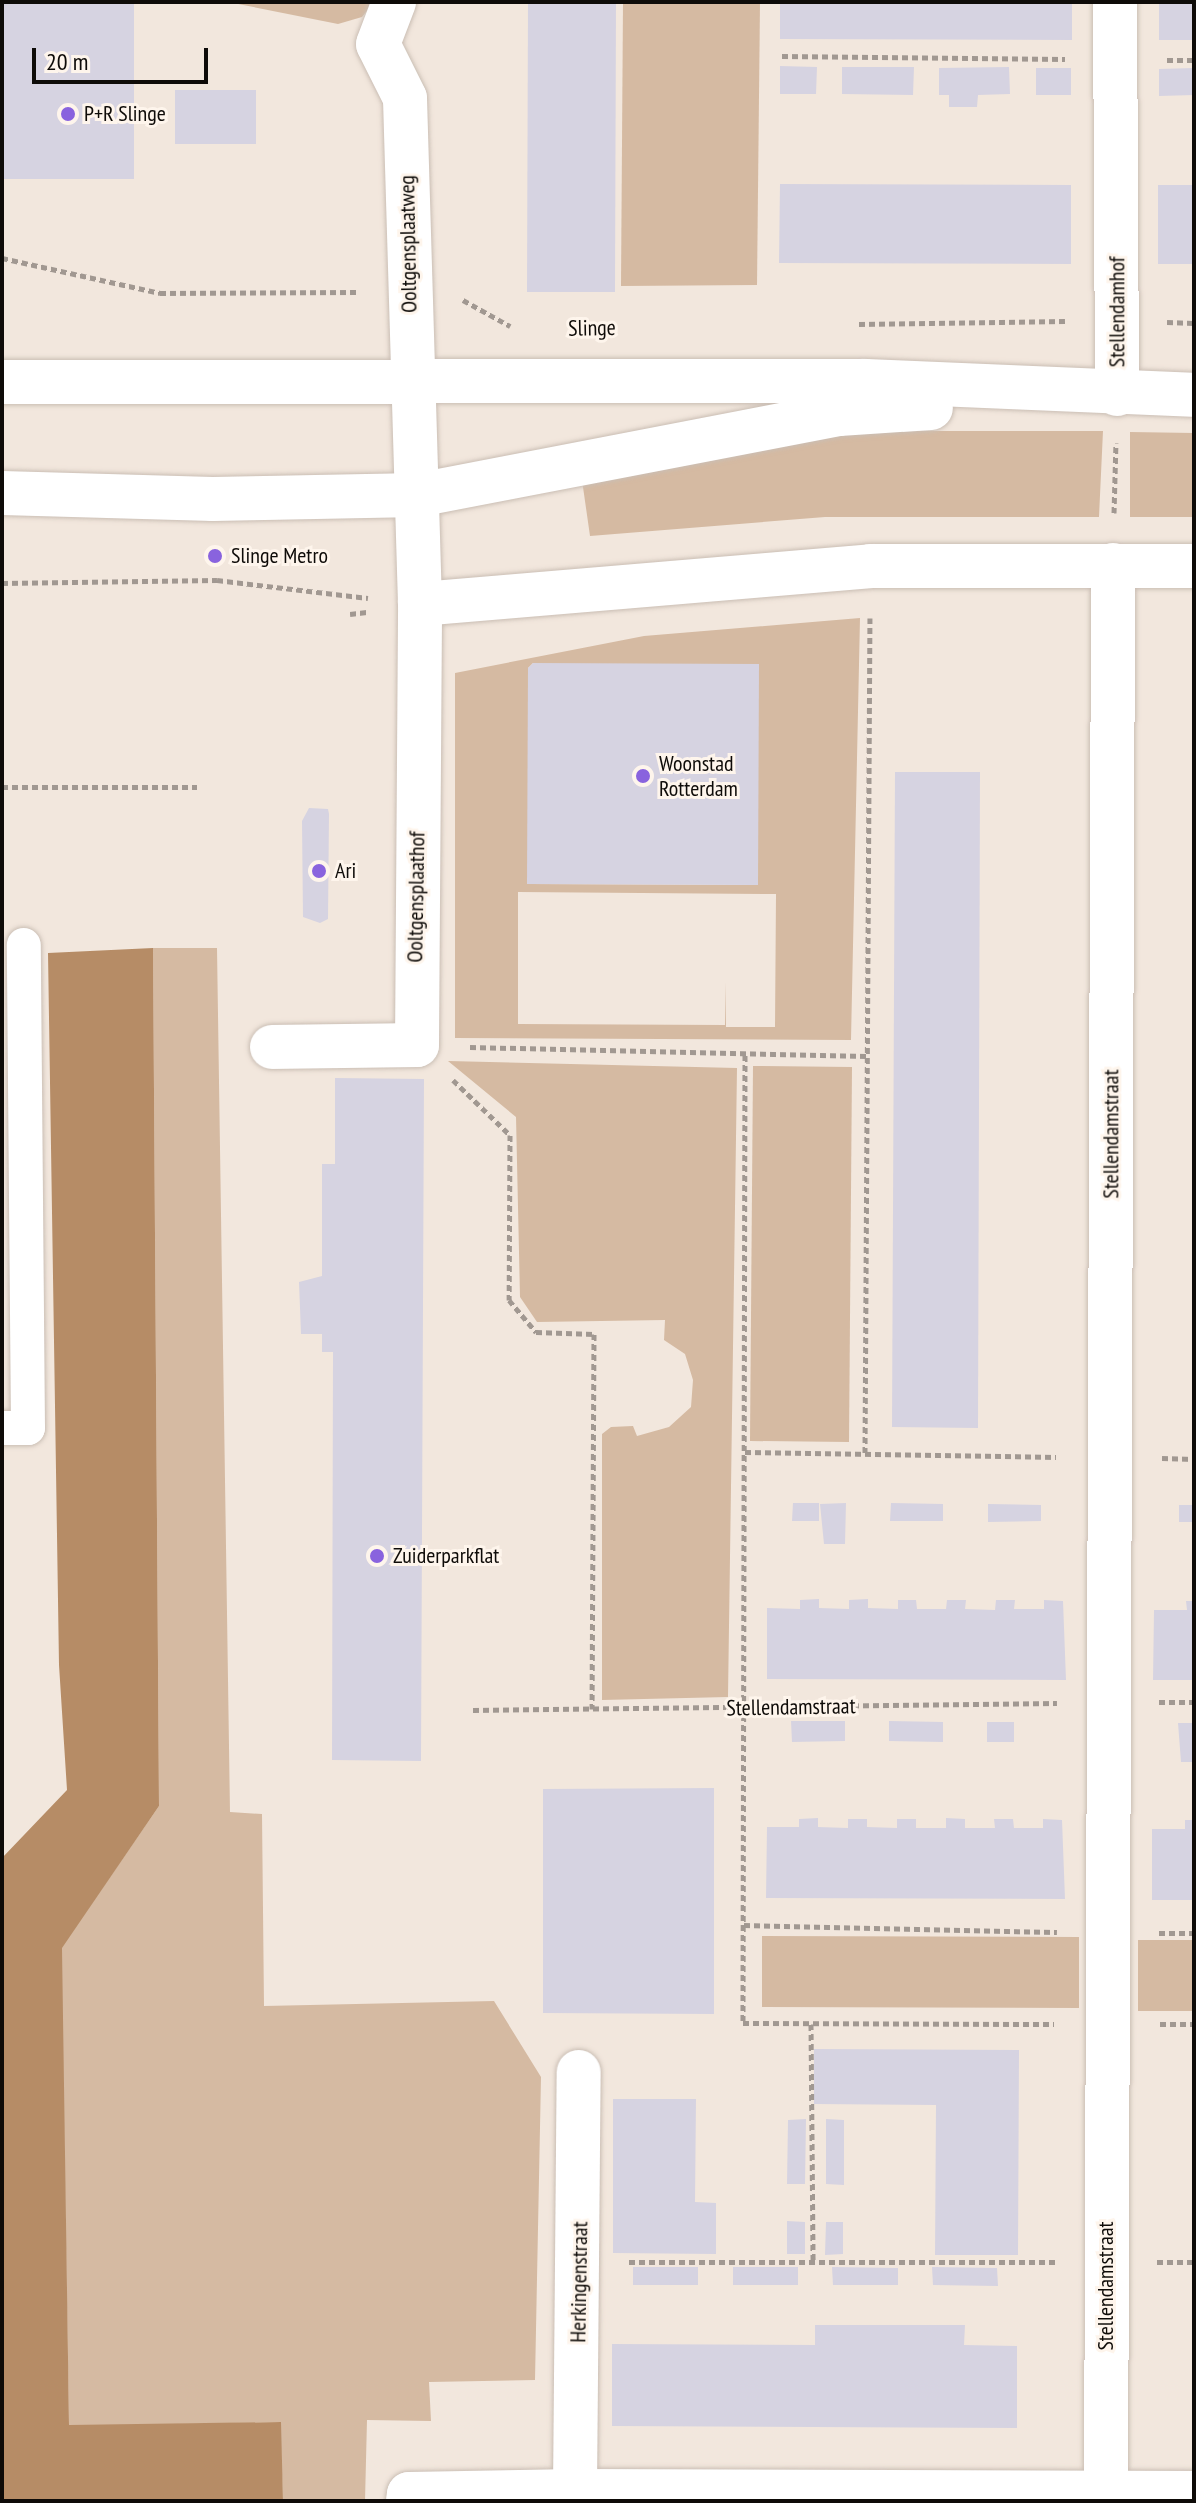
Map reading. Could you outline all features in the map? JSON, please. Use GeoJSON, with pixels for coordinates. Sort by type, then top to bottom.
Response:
{"type":"FeatureCollection","features":[{"type":"Feature","properties":{"kind":"street","name":"Ooltgensplaatweg"},"geometry":{"type":"LineString","coordinates":[[394,2],[378,44],[405,98],[407,292],[418,495]]}},
{"type":"Feature","properties":{"kind":"street","name":"Stellendamhof"},"geometry":{"type":"LineString","coordinates":[[1115,2],[1117,394]]}},
{"type":"Feature","properties":{"kind":"street"},"geometry":{"type":"LineString","coordinates":[[2,382],[413,379],[865,381],[1194,395]]}},
{"type":"Feature","properties":{"kind":"street"},"geometry":{"type":"LineString","coordinates":[[2,493],[213,499],[418,495],[839,414],[1117,394]]}},
{"type":"Feature","properties":{"kind":"street"},"geometry":{"type":"LineString","coordinates":[[418,495],[420,604],[870,566],[1194,566]]}},
{"type":"Feature","properties":{"kind":"street","name":"Stellendamstraat"},"geometry":{"type":"LineString","coordinates":[[1106,2497],[1113,565]]}},
{"type":"Feature","properties":{"kind":"street","name":"Ooltgensplaathof"},"geometry":{"type":"LineString","coordinates":[[417,1045],[420,604]]}},
{"type":"Feature","properties":{"kind":"street"},"geometry":{"type":"LineString","coordinates":[[2,1428],[28,1428],[24,945]]}},
{"type":"Feature","properties":{"kind":"street"},"geometry":{"type":"LineString","coordinates":[[272,1047],[417,1045]]}},
{"type":"Feature","properties":{"kind":"street","name":"Herkingenstraat"},"geometry":{"type":"LineString","coordinates":[[575,2491],[580,2262],[579,2072]]}},
{"type":"Feature","properties":{"kind":"street"},"geometry":{"type":"LineString","coordinates":[[408,2501],[409,2494],[575,2491],[1106,2497],[1194,2493]]}},
{"type":"Feature","properties":{"kind":"path"},"geometry":{"type":"LineString","coordinates":[[782,56],[1194,60]]}},
{"type":"Feature","properties":{"kind":"path"},"geometry":{"type":"LineString","coordinates":[[2,258],[160,293],[407,292],[457,297],[516,330]]}},
{"type":"Feature","properties":{"kind":"path"},"geometry":{"type":"LineString","coordinates":[[848,324],[1117,320],[1194,323]]}},
{"type":"Feature","properties":{"kind":"path","name":"Stellendamhof"},"geometry":{"type":"LineString","coordinates":[[1113,565],[1117,394]]}},
{"type":"Feature","properties":{"kind":"path"},"geometry":{"type":"LineString","coordinates":[[865,1453],[870,566]]}},
{"type":"Feature","properties":{"kind":"path"},"geometry":{"type":"LineString","coordinates":[[2,583],[217,580],[420,604]]}},
{"type":"Feature","properties":{"kind":"path"},"geometry":{"type":"LineString","coordinates":[[2,787],[197,787]]}},
{"type":"Feature","properties":{"kind":"path"},"geometry":{"type":"LineString","coordinates":[[417,1045],[867,1056]]}},
{"type":"Feature","properties":{"kind":"path"},"geometry":{"type":"LineString","coordinates":[[417,1045],[510,1135],[509,1300],[536,1332],[594,1334],[592,1709]]}},
{"type":"Feature","properties":{"kind":"path"},"geometry":{"type":"LineString","coordinates":[[745,1055],[743,2023],[1194,2024]]}},
{"type":"Feature","properties":{"kind":"path"},"geometry":{"type":"LineString","coordinates":[[745,1452],[1194,1459]]}},
{"type":"Feature","properties":{"kind":"path","name":"Stellendamstraat"},"geometry":{"type":"LineString","coordinates":[[473,1710],[1194,1702]]}},
{"type":"Feature","properties":{"kind":"path"},"geometry":{"type":"LineString","coordinates":[[744,1925],[1194,1933]]}},
{"type":"Feature","properties":{"kind":"path"},"geometry":{"type":"LineString","coordinates":[[811,2024],[813,2261]]}},
{"type":"Feature","properties":{"kind":"path"},"geometry":{"type":"LineString","coordinates":[[580,2262],[1194,2262]]}},
{"type":"Feature","properties":{"kind":"shaded area"},"geometry":{"type":"Polygon","coordinates":[[[228,2],[374,2],[362,17],[338,24],[228,2]]]}},
{"type":"Feature","properties":{"kind":"shaded area"},"geometry":{"type":"Polygon","coordinates":[[[623,2],[760,2],[757,285],[621,286],[623,2]]]}},
{"type":"Feature","properties":{"kind":"shaded area"},"geometry":{"type":"Polygon","coordinates":[[[870,431],[1103,431],[1099,517],[825,517],[590,536],[581,473],[870,431]]]}},
{"type":"Feature","properties":{"kind":"shaded area"},"geometry":{"type":"Polygon","coordinates":[[[1130,432],[1194,433],[1194,517],[1130,517],[1130,432]]]}},
{"type":"Feature","properties":{"kind":"shaded area"},"geometry":{"type":"Polygon","coordinates":[[[860,618],[851,1040],[455,1038],[455,673],[644,636],[860,618]],[[533,663],[528,668],[528,884],[758,885],[533,663]],[[518,892],[518,1024],[725,1025],[726,982],[726,1027],[775,1027],[776,894],[518,892]]]}},
{"type":"Feature","properties":{"kind":"shaded area"},"geometry":{"type":"Polygon","coordinates":[[[153,948],[217,948],[230,1812],[262,1814],[264,2006],[494,2001],[541,2077],[535,2380],[429,2382],[431,2421],[367,2420],[365,2501],[283,2501],[280,2422],[69,2426],[61,1948],[159,1806],[153,948]]]}},
{"type":"Feature","properties":{"kind":"shaded area"},"geometry":{"type":"Polygon","coordinates":[[[153,948],[159,1806],[62,1948],[69,2425],[281,2422],[283,2501],[2,2501],[2,1858],[67,1790],[59,1665],[48,953],[153,948]]]}},
{"type":"Feature","properties":{"kind":"shaded area"},"geometry":{"type":"Polygon","coordinates":[[[448,1061],[737,1068],[728,1697],[602,1700],[602,1434],[611,1427],[633,1426],[637,1436],[669,1427],[691,1407],[693,1380],[685,1354],[664,1340],[665,1320],[537,1322],[520,1297],[516,1117],[448,1061]]]}},
{"type":"Feature","properties":{"kind":"shaded area"},"geometry":{"type":"Polygon","coordinates":[[[753,1066],[852,1067],[849,1442],[750,1441],[753,1066]]]}},
{"type":"Feature","properties":{"kind":"shaded area"},"geometry":{"type":"Polygon","coordinates":[[[762,1936],[1079,1937],[1079,2008],[762,2007],[762,1936]]]}},
{"type":"Feature","properties":{"kind":"shaded area"},"geometry":{"type":"Polygon","coordinates":[[[1138,1940],[1194,1940],[1194,2011],[1138,2011],[1138,1940]]]}},
{"type":"Feature","properties":{"kind":"building","name":"P+R Slinge"},"geometry":{"type":"Polygon","coordinates":[[[2,2],[134,2],[134,179],[2,179],[2,2]]]}},
{"type":"Feature","properties":{"kind":"building"},"geometry":{"type":"Polygon","coordinates":[[[528,2],[616,2],[615,292],[527,292],[528,2]]]}},
{"type":"Feature","properties":{"kind":"building"},"geometry":{"type":"Polygon","coordinates":[[[780,2],[1072,2],[1072,40],[780,39],[780,2]]]}},
{"type":"Feature","properties":{"kind":"building"},"geometry":{"type":"Polygon","coordinates":[[[1159,2],[1194,2],[1194,40],[1159,40],[1159,2]]]}},
{"type":"Feature","properties":{"kind":"building"},"geometry":{"type":"Polygon","coordinates":[[[780,66],[817,67],[816,94],[780,94],[780,66]]]}},
{"type":"Feature","properties":{"kind":"building"},"geometry":{"type":"Polygon","coordinates":[[[842,67],[914,67],[913,95],[842,94],[842,67]]]}},
{"type":"Feature","properties":{"kind":"building"},"geometry":{"type":"Polygon","coordinates":[[[1009,67],[1010,94],[978,95],[977,107],[949,107],[949,95],[939,95],[939,68],[1009,67]]]}},
{"type":"Feature","properties":{"kind":"building"},"geometry":{"type":"Polygon","coordinates":[[[1036,68],[1071,68],[1071,95],[1036,95],[1036,68]]]}},
{"type":"Feature","properties":{"kind":"building"},"geometry":{"type":"Polygon","coordinates":[[[1194,68],[1194,95],[1159,96],[1159,69],[1194,68]]]}},
{"type":"Feature","properties":{"kind":"building"},"geometry":{"type":"Polygon","coordinates":[[[175,90],[256,90],[256,144],[175,144],[175,90]]]}},
{"type":"Feature","properties":{"kind":"building"},"geometry":{"type":"Polygon","coordinates":[[[780,184],[1071,185],[1071,264],[779,263],[780,184]]]}},
{"type":"Feature","properties":{"kind":"building"},"geometry":{"type":"Polygon","coordinates":[[[1158,185],[1194,185],[1194,264],[1158,264],[1158,185]]]}},
{"type":"Feature","properties":{"kind":"building","name":"Woonstad Rotterdam"},"geometry":{"type":"Polygon","coordinates":[[[533,663],[759,664],[758,885],[527,884],[528,668],[533,663]]]}},
{"type":"Feature","properties":{"kind":"building"},"geometry":{"type":"Polygon","coordinates":[[[895,772],[980,772],[978,1428],[892,1427],[895,772]]]}},
{"type":"Feature","properties":{"kind":"building"},"geometry":{"type":"Polygon","coordinates":[[[309,808],[328,809],[329,814],[328,919],[320,923],[303,917],[302,821],[309,808]]]}},
{"type":"Feature","properties":{"kind":"building","name":"Zuiderparkflat"},"geometry":{"type":"Polygon","coordinates":[[[335,1078],[424,1079],[421,1761],[332,1760],[333,1352],[322,1352],[322,1334],[301,1334],[299,1282],[322,1276],[322,1164],[335,1164],[335,1078]]]}},
{"type":"Feature","properties":{"kind":"building"},"geometry":{"type":"Polygon","coordinates":[[[793,1503],[819,1503],[819,1521],[792,1521],[793,1503]]]}},
{"type":"Feature","properties":{"kind":"building"},"geometry":{"type":"Polygon","coordinates":[[[846,1503],[845,1544],[824,1544],[820,1504],[846,1503]]]}},
{"type":"Feature","properties":{"kind":"building"},"geometry":{"type":"Polygon","coordinates":[[[891,1503],[943,1504],[943,1521],[890,1521],[891,1503]]]}},
{"type":"Feature","properties":{"kind":"building"},"geometry":{"type":"Polygon","coordinates":[[[988,1504],[1041,1505],[1041,1521],[988,1522],[988,1504]]]}},
{"type":"Feature","properties":{"kind":"building"},"geometry":{"type":"Polygon","coordinates":[[[1179,1505],[1194,1505],[1194,1522],[1179,1522],[1179,1505]]]}},
{"type":"Feature","properties":{"kind":"building"},"geometry":{"type":"Polygon","coordinates":[[[819,1599],[819,1608],[849,1609],[849,1600],[868,1599],[868,1608],[898,1609],[898,1600],[916,1600],[917,1609],[946,1609],[947,1600],[966,1600],[965,1609],[995,1610],[996,1600],[1015,1600],[1014,1609],[1044,1609],[1044,1600],[1063,1601],[1066,1680],[767,1679],[767,1608],[800,1609],[800,1600],[819,1599]]]}},
{"type":"Feature","properties":{"kind":"building"},"geometry":{"type":"Polygon","coordinates":[[[1186,1601],[1194,1601],[1194,1680],[1153,1680],[1154,1610],[1187,1610],[1186,1601]]]}},
{"type":"Feature","properties":{"kind":"building"},"geometry":{"type":"Polygon","coordinates":[[[791,1721],[845,1721],[845,1741],[792,1742],[791,1721]]]}},
{"type":"Feature","properties":{"kind":"building"},"geometry":{"type":"Polygon","coordinates":[[[889,1721],[943,1722],[943,1742],[889,1741],[889,1721]]]}},
{"type":"Feature","properties":{"kind":"building"},"geometry":{"type":"Polygon","coordinates":[[[987,1722],[1014,1722],[1014,1742],[987,1742],[987,1722]]]}},
{"type":"Feature","properties":{"kind":"building"},"geometry":{"type":"Polygon","coordinates":[[[1178,1723],[1194,1723],[1194,1762],[1181,1762],[1178,1723]]]}},
{"type":"Feature","properties":{"kind":"building"},"geometry":{"type":"Polygon","coordinates":[[[714,1788],[714,2014],[543,2013],[543,1789],[714,1788]]]}},
{"type":"Feature","properties":{"kind":"building"},"geometry":{"type":"Polygon","coordinates":[[[818,1818],[818,1827],[848,1828],[848,1819],[867,1819],[867,1827],[897,1828],[897,1819],[916,1819],[916,1828],[946,1828],[946,1818],[965,1819],[965,1828],[995,1828],[994,1819],[1013,1819],[1014,1828],[1043,1828],[1043,1819],[1062,1820],[1065,1899],[766,1898],[767,1827],[799,1827],[799,1819],[818,1818]]]}},
{"type":"Feature","properties":{"kind":"building"},"geometry":{"type":"Polygon","coordinates":[[[1185,1820],[1194,1820],[1194,1900],[1152,1900],[1152,1829],[1185,1829],[1185,1820]]]}},
{"type":"Feature","properties":{"kind":"building"},"geometry":{"type":"Polygon","coordinates":[[[814,2049],[1019,2050],[1018,2255],[935,2255],[936,2105],[814,2104],[814,2049]]]}},
{"type":"Feature","properties":{"kind":"building"},"geometry":{"type":"Polygon","coordinates":[[[613,2099],[696,2099],[695,2202],[716,2203],[716,2254],[613,2253],[613,2099]]]}},
{"type":"Feature","properties":{"kind":"building"},"geometry":{"type":"Polygon","coordinates":[[[806,2119],[805,2184],[787,2184],[788,2120],[806,2119]]]}},
{"type":"Feature","properties":{"kind":"building"},"geometry":{"type":"Polygon","coordinates":[[[826,2119],[844,2120],[844,2185],[826,2184],[826,2119]]]}},
{"type":"Feature","properties":{"kind":"building"},"geometry":{"type":"Polygon","coordinates":[[[787,2221],[805,2222],[805,2254],[787,2254],[787,2221]]]}},
{"type":"Feature","properties":{"kind":"building"},"geometry":{"type":"Polygon","coordinates":[[[826,2222],[843,2222],[843,2254],[825,2255],[826,2222]]]}},
{"type":"Feature","properties":{"kind":"building"},"geometry":{"type":"Polygon","coordinates":[[[633,2267],[698,2267],[698,2285],[633,2285],[633,2267]]]}},
{"type":"Feature","properties":{"kind":"building"},"geometry":{"type":"Polygon","coordinates":[[[733,2267],[798,2267],[798,2285],[733,2285],[733,2267]]]}},
{"type":"Feature","properties":{"kind":"building"},"geometry":{"type":"Polygon","coordinates":[[[832,2267],[898,2268],[898,2285],[833,2285],[832,2267]]]}},
{"type":"Feature","properties":{"kind":"building"},"geometry":{"type":"Polygon","coordinates":[[[932,2267],[997,2268],[998,2286],[933,2285],[932,2267]]]}},
{"type":"Feature","properties":{"kind":"building"},"geometry":{"type":"Polygon","coordinates":[[[815,2325],[965,2325],[964,2345],[1017,2346],[1017,2428],[612,2426],[612,2344],[815,2345],[815,2325]]]}},
{"type":"Feature","properties":{"kind":"place","name":"P+R Slinge"},"geometry":{"type":"Point","coordinates":[68,114]}},
{"type":"Feature","properties":{"kind":"place","name":"Slinge Metro"},"geometry":{"type":"Point","coordinates":[215,556]}},
{"type":"Feature","properties":{"kind":"place","name":"Woonstad Rotterdam"},"geometry":{"type":"Point","coordinates":[643,776]}},
{"type":"Feature","properties":{"kind":"place","name":"Ari"},"geometry":{"type":"Point","coordinates":[319,871]}},
{"type":"Feature","properties":{"kind":"place","name":"Zuiderparkflat"},"geometry":{"type":"Point","coordinates":[377,1556]}}]}
